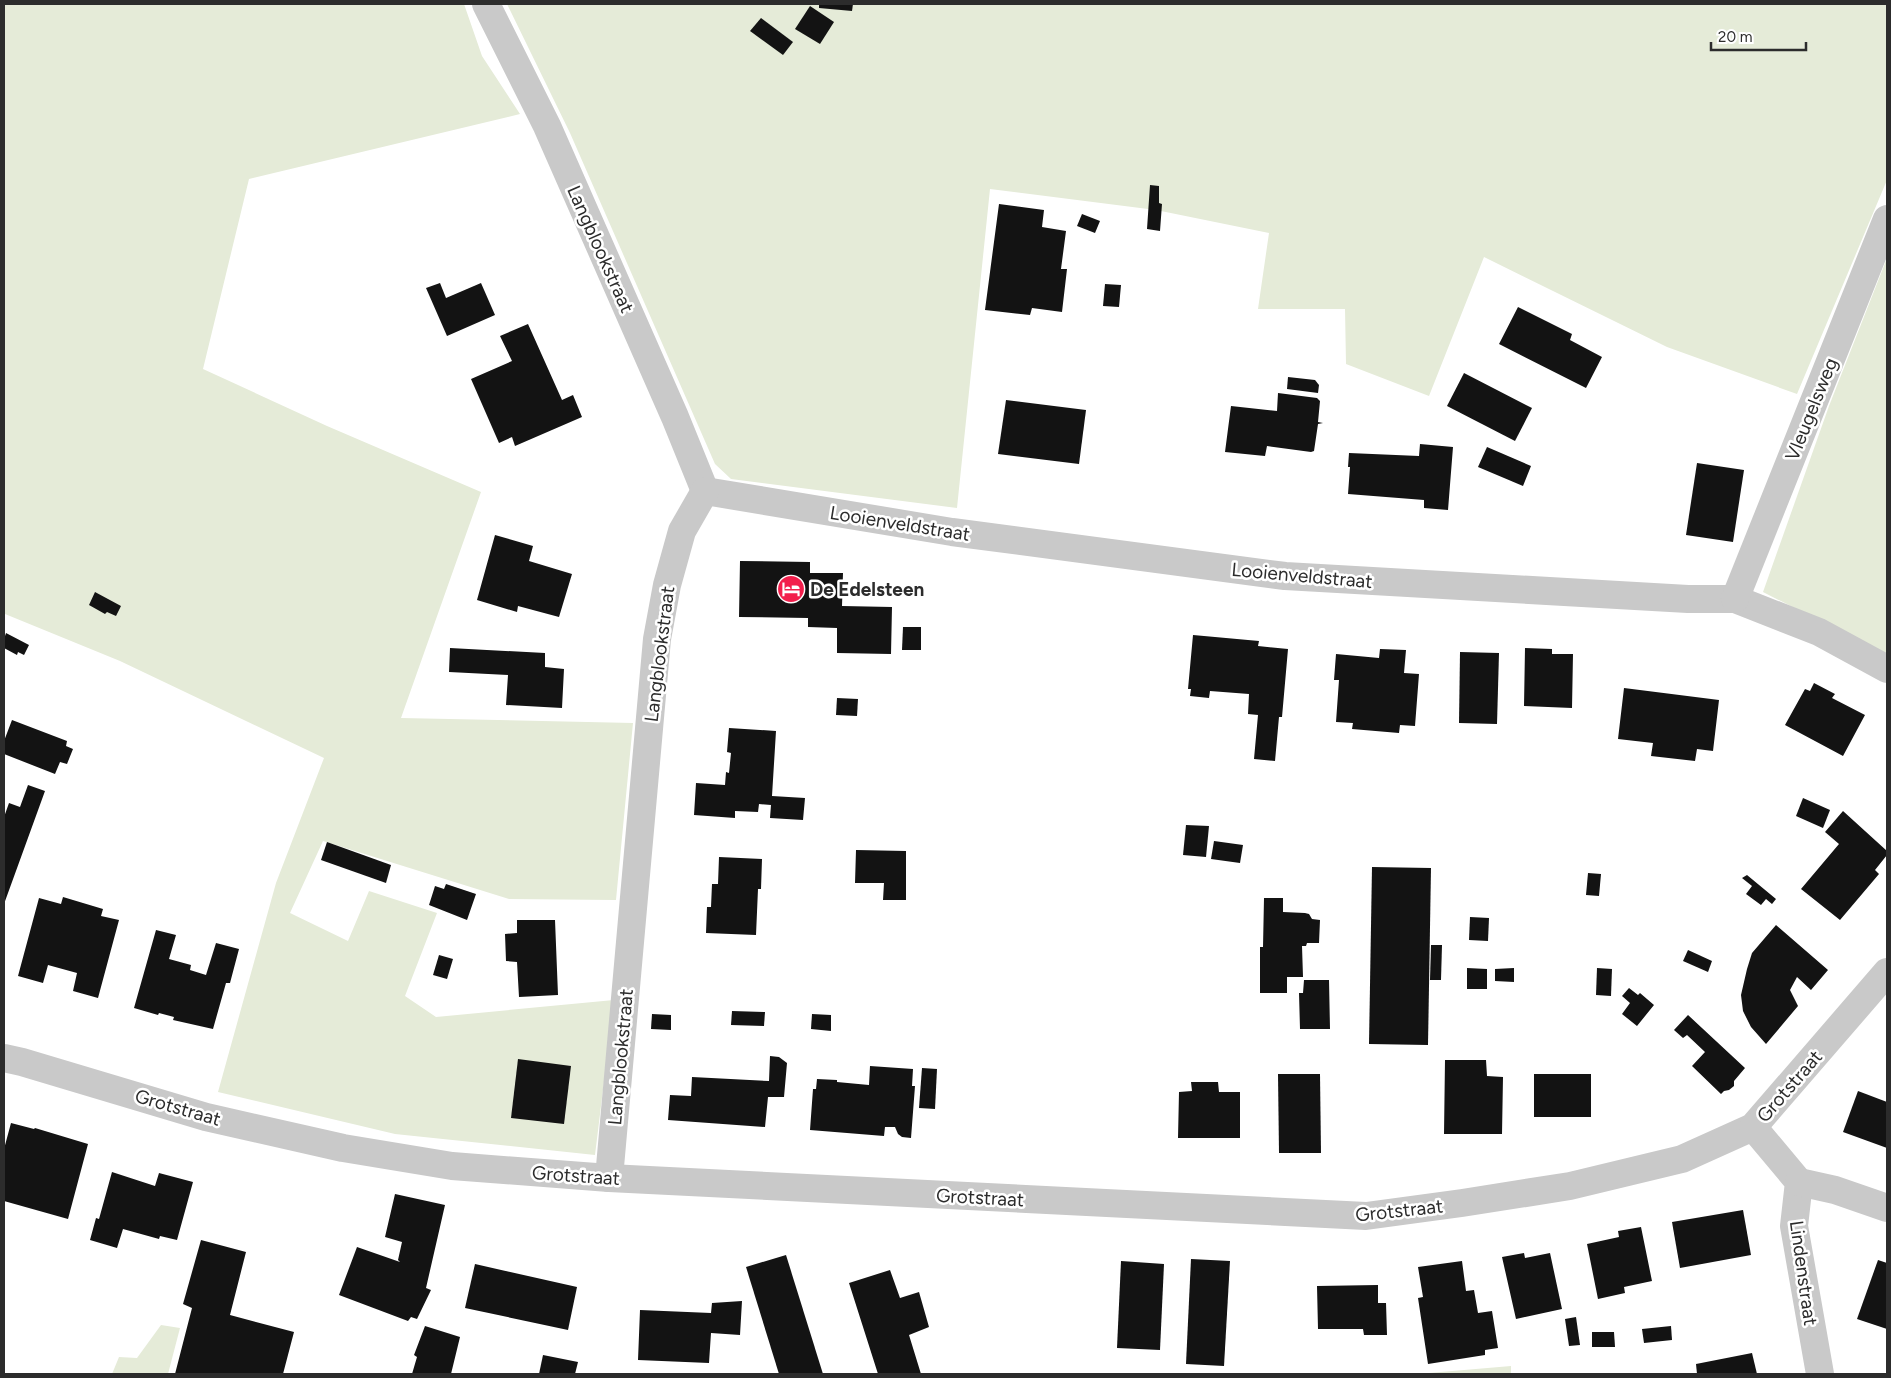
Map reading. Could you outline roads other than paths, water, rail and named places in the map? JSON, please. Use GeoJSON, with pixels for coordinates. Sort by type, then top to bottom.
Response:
{"type":"FeatureCollection","features":[{"type":"Feature","properties":{"kind":"street","name":"Langblookstraat"},"geometry":{"type":"LineString","coordinates":[[486,4],[547,126],[675,417],[705,491],[682,530],[667,585],[658,639],[609,1178]]}},
{"type":"Feature","properties":{"kind":"street","name":"Vleugelsweg"},"geometry":{"type":"LineString","coordinates":[[1735,599],[1887,219]]}},
{"type":"Feature","properties":{"kind":"street","name":"Looienveldstraat"},"geometry":{"type":"LineString","coordinates":[[705,491],[952,532],[1285,576],[1688,599],[1735,599],[1819,632],[1887,669]]}},
{"type":"Feature","properties":{"kind":"street","name":"Grotstraat"},"geometry":{"type":"LineString","coordinates":[[4,1058],[206,1117],[343,1148],[452,1166],[609,1178],[1366,1216],[1462,1204],[1570,1186],[1682,1159],[1753,1127],[1887,972]]}},
{"type":"Feature","properties":{"kind":"street"},"geometry":{"type":"LineString","coordinates":[[1753,1127],[1799,1182],[1835,1190],[1887,1208]]}},
{"type":"Feature","properties":{"kind":"street","name":"Lindenstraat"},"geometry":{"type":"LineString","coordinates":[[1799,1182],[1794,1226],[1820,1374]]}},
{"type":"Feature","properties":{"kind":"place","name":"De Edelsteen"},"geometry":{"type":"Point","coordinates":[791,589]}}]}
